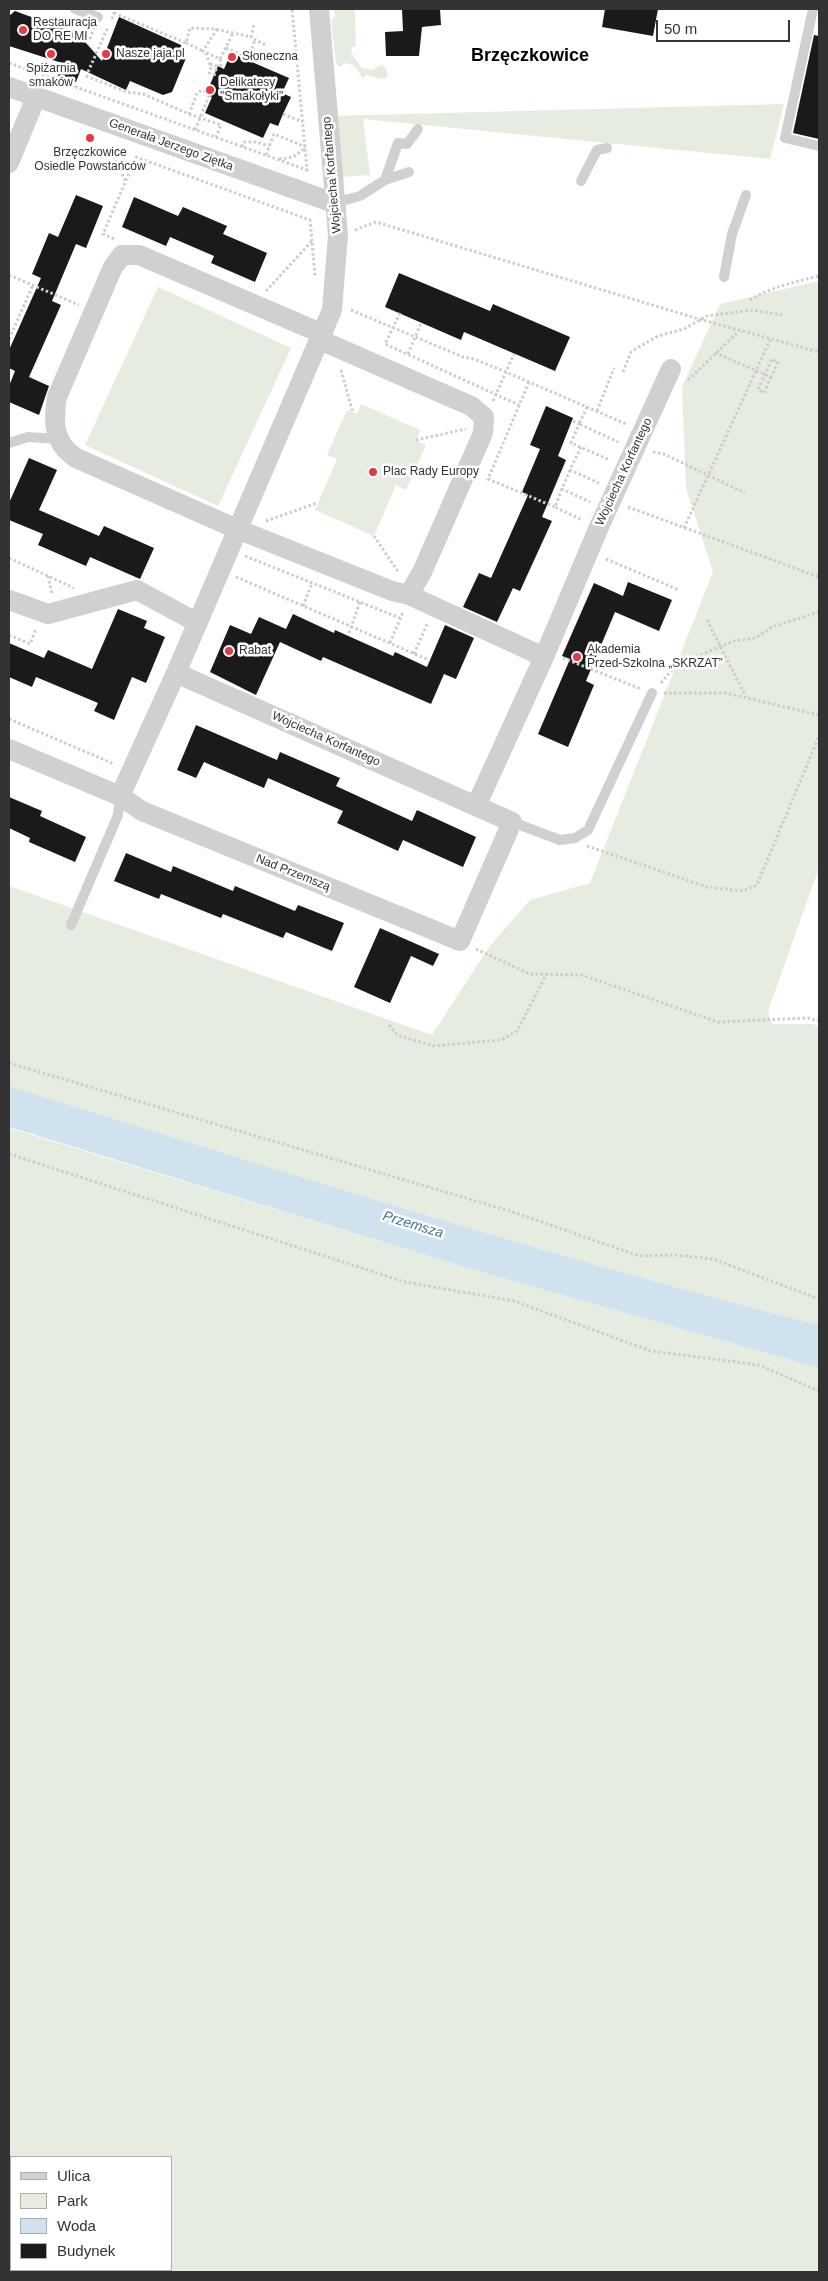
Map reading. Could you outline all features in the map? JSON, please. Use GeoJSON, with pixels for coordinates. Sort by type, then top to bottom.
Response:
{"type":"FeatureCollection","features":[{"type":"Feature","properties":{"kind":"street","name":"Wojciecha Korfantego"},"geometry":{"type":"LineString","coordinates":[[120,796],[176,672],[237,529],[326,340],[332,310],[338,235],[319,9]]}},
{"type":"Feature","properties":{"kind":"street","name":"Generała Jerzego Ziętka"},"geometry":{"type":"LineString","coordinates":[[9,87],[334,203]]}},
{"type":"Feature","properties":{"kind":"street"},"geometry":{"type":"LineString","coordinates":[[9,163],[36,97]]}},
{"type":"Feature","properties":{"kind":"street"},"geometry":{"type":"LineString","coordinates":[[411,594],[483,433],[484,418],[471,406],[139,255],[122,255],[113,267],[57,397],[54,416],[57,439],[68,452],[76,458],[237,529],[392,591],[411,594],[434,607],[545,654]]}},
{"type":"Feature","properties":{"kind":"street","name":"Wojciecha Korfantego"},"geometry":{"type":"LineString","coordinates":[[476,806],[671,369]]}},
{"type":"Feature","properties":{"kind":"street"},"geometry":{"type":"LineString","coordinates":[[9,600],[48,604],[48,614],[138,590],[196,622]]}},
{"type":"Feature","properties":{"kind":"street","name":"Wojciecha Korfantego"},"geometry":{"type":"LineString","coordinates":[[176,672],[512,822]]}},
{"type":"Feature","properties":{"kind":"street","name":"Nad Przemszą"},"geometry":{"type":"LineString","coordinates":[[9,749],[120,796],[142,811],[460,941]]}},
{"type":"Feature","properties":{"kind":"street"},"geometry":{"type":"LineString","coordinates":[[460,941],[512,822]]}},
{"type":"Feature","properties":{"kind":"lane"},"geometry":{"type":"LineString","coordinates":[[75,9],[98,17]]}},
{"type":"Feature","properties":{"kind":"lane"},"geometry":{"type":"LineString","coordinates":[[813,9],[784,138],[819,146]]}},
{"type":"Feature","properties":{"kind":"lane"},"geometry":{"type":"LineString","coordinates":[[385,180],[398,143],[407,144],[418,129]]}},
{"type":"Feature","properties":{"kind":"lane"},"geometry":{"type":"LineString","coordinates":[[581,181],[597,150],[607,148]]}},
{"type":"Feature","properties":{"kind":"lane"},"geometry":{"type":"LineString","coordinates":[[334,203],[360,196],[385,180],[410,172]]}},
{"type":"Feature","properties":{"kind":"lane"},"geometry":{"type":"LineString","coordinates":[[724,277],[732,234],[746,195]]}},
{"type":"Feature","properties":{"kind":"lane"},"geometry":{"type":"LineString","coordinates":[[9,443],[28,437],[57,439]]}},
{"type":"Feature","properties":{"kind":"lane"},"geometry":{"type":"LineString","coordinates":[[512,822],[560,840],[575,838],[588,830],[652,693]]}},
{"type":"Feature","properties":{"kind":"lane"},"geometry":{"type":"LineString","coordinates":[[71,925],[118,815],[120,796]]}},
{"type":"Feature","properties":{"kind":"path"},"geometry":{"type":"LineString","coordinates":[[9,63],[307,170],[292,9]]}},
{"type":"Feature","properties":{"kind":"path"},"geometry":{"type":"LineString","coordinates":[[88,72],[115,11],[220,59]]}},
{"type":"Feature","properties":{"kind":"path"},"geometry":{"type":"LineString","coordinates":[[226,48],[249,58],[254,24]]}},
{"type":"Feature","properties":{"kind":"path"},"geometry":{"type":"LineString","coordinates":[[186,43],[190,28],[217,29],[253,38],[267,46]]}},
{"type":"Feature","properties":{"kind":"path"},"geometry":{"type":"LineString","coordinates":[[204,52],[217,29]]}},
{"type":"Feature","properties":{"kind":"path"},"geometry":{"type":"LineString","coordinates":[[221,68],[220,59],[232,33]]}},
{"type":"Feature","properties":{"kind":"path"},"geometry":{"type":"LineString","coordinates":[[204,52],[210,64],[209,75]]}},
{"type":"Feature","properties":{"kind":"path"},"geometry":{"type":"LineString","coordinates":[[210,64],[217,66],[214,76]]}},
{"type":"Feature","properties":{"kind":"path"},"geometry":{"type":"LineString","coordinates":[[86,76],[127,92],[143,94],[220,125],[216,137]]}},
{"type":"Feature","properties":{"kind":"path"},"geometry":{"type":"LineString","coordinates":[[189,114],[197,92],[200,90],[208,94],[195,130]]}},
{"type":"Feature","properties":{"kind":"path"},"geometry":{"type":"LineString","coordinates":[[284,114],[303,122]]}},
{"type":"Feature","properties":{"kind":"path"},"geometry":{"type":"LineString","coordinates":[[266,155],[274,134],[306,147]]}},
{"type":"Feature","properties":{"kind":"path"},"geometry":{"type":"LineString","coordinates":[[242,147],[244,142],[256,142],[269,146]]}},
{"type":"Feature","properties":{"kind":"path"},"geometry":{"type":"LineString","coordinates":[[109,147],[126,180]]}},
{"type":"Feature","properties":{"kind":"path"},"geometry":{"type":"LineString","coordinates":[[276,159],[293,157],[306,147]]}},
{"type":"Feature","properties":{"kind":"path"},"geometry":{"type":"LineString","coordinates":[[338,235],[376,222],[699,319],[819,352]]}},
{"type":"Feature","properties":{"kind":"path"},"geometry":{"type":"LineString","coordinates":[[9,275],[93,311]]}},
{"type":"Feature","properties":{"kind":"path"},"geometry":{"type":"LineString","coordinates":[[750,300],[762,293],[787,284],[819,276]]}},
{"type":"Feature","properties":{"kind":"path"},"geometry":{"type":"LineString","coordinates":[[9,339],[33,285]]}},
{"type":"Feature","properties":{"kind":"path"},"geometry":{"type":"LineString","coordinates":[[623,372],[631,352],[658,336],[684,329],[699,319],[717,313],[738,310],[764,310],[782,315]]}},
{"type":"Feature","properties":{"kind":"path"},"geometry":{"type":"LineString","coordinates":[[400,313],[385,344],[519,405]]}},
{"type":"Feature","properties":{"kind":"path"},"geometry":{"type":"LineString","coordinates":[[408,354],[421,323]]}},
{"type":"Feature","properties":{"kind":"path"},"geometry":{"type":"LineString","coordinates":[[687,381],[739,330]]}},
{"type":"Feature","properties":{"kind":"path"},"geometry":{"type":"LineString","coordinates":[[684,528],[771,338]]}},
{"type":"Feature","properties":{"kind":"path"},"geometry":{"type":"LineString","coordinates":[[326,340],[353,413]]}},
{"type":"Feature","properties":{"kind":"path"},"geometry":{"type":"LineString","coordinates":[[715,353],[771,377]]}},
{"type":"Feature","properties":{"kind":"path"},"geometry":{"type":"LineString","coordinates":[[772,359],[778,362],[764,393],[758,390],[765,374],[772,359]]}},
{"type":"Feature","properties":{"kind":"path"},"geometry":{"type":"LineString","coordinates":[[596,411],[614,368]]}},
{"type":"Feature","properties":{"kind":"path"},"geometry":{"type":"LineString","coordinates":[[529,382],[488,479],[555,507],[608,507]]}},
{"type":"Feature","properties":{"kind":"path"},"geometry":{"type":"LineString","coordinates":[[761,383],[767,386]]}},
{"type":"Feature","properties":{"kind":"path"},"geometry":{"type":"LineString","coordinates":[[573,422],[579,424],[571,442],[626,467]]}},
{"type":"Feature","properties":{"kind":"path"},"geometry":{"type":"LineString","coordinates":[[555,507],[581,447]]}},
{"type":"Feature","properties":{"kind":"path"},"geometry":{"type":"LineString","coordinates":[[570,470],[608,507]]}},
{"type":"Feature","properties":{"kind":"path"},"geometry":{"type":"LineString","coordinates":[[562,489],[608,507],[684,528],[819,577]]}},
{"type":"Feature","properties":{"kind":"path"},"geometry":{"type":"LineString","coordinates":[[237,529],[317,503]]}},
{"type":"Feature","properties":{"kind":"path"},"geometry":{"type":"LineString","coordinates":[[374,536],[411,594],[390,643]]}},
{"type":"Feature","properties":{"kind":"path"},"geometry":{"type":"LineString","coordinates":[[228,549],[400,618]]}},
{"type":"Feature","properties":{"kind":"path"},"geometry":{"type":"LineString","coordinates":[[589,552],[679,590]]}},
{"type":"Feature","properties":{"kind":"path"},"geometry":{"type":"LineString","coordinates":[[9,558],[98,601]]}},
{"type":"Feature","properties":{"kind":"path"},"geometry":{"type":"LineString","coordinates":[[219,570],[429,660]]}},
{"type":"Feature","properties":{"kind":"path"},"geometry":{"type":"LineString","coordinates":[[9,635],[30,644],[48,604],[48,576]]}},
{"type":"Feature","properties":{"kind":"path"},"geometry":{"type":"LineString","coordinates":[[303,606],[312,583]]}},
{"type":"Feature","properties":{"kind":"path"},"geometry":{"type":"LineString","coordinates":[[349,633],[360,602]]}},
{"type":"Feature","properties":{"kind":"path"},"geometry":{"type":"LineString","coordinates":[[414,654],[434,607]]}},
{"type":"Feature","properties":{"kind":"path"},"geometry":{"type":"LineString","coordinates":[[652,693],[676,665],[734,641],[756,638],[772,627],[819,612]]}},
{"type":"Feature","properties":{"kind":"path"},"geometry":{"type":"LineString","coordinates":[[707,620],[747,698]]}},
{"type":"Feature","properties":{"kind":"path"},"geometry":{"type":"LineString","coordinates":[[545,654],[652,693],[726,693],[819,715]]}},
{"type":"Feature","properties":{"kind":"path"},"geometry":{"type":"LineString","coordinates":[[9,719],[131,771]]}},
{"type":"Feature","properties":{"kind":"path"},"geometry":{"type":"LineString","coordinates":[[582,845],[707,887],[743,891],[757,885],[819,736]]}},
{"type":"Feature","properties":{"kind":"path"},"geometry":{"type":"LineString","coordinates":[[460,941],[530,974],[582,975],[718,1022],[808,1018],[819,1021]]}},
{"type":"Feature","properties":{"kind":"path"},"geometry":{"type":"LineString","coordinates":[[389,1025],[398,1035],[433,1046],[501,1040],[517,1031],[547,974]]}},
{"type":"Feature","properties":{"kind":"path"},"geometry":{"type":"LineString","coordinates":[[9,1063],[513,1212],[639,1256],[675,1255],[713,1258],[819,1299]]}},
{"type":"Feature","properties":{"kind":"path"},"geometry":{"type":"LineString","coordinates":[[9,1154],[405,1282],[514,1301],[651,1351],[759,1366],[819,1390]]}},
{"type":"Feature","properties":{"kind":"green space"},"geometry":{"type":"Polygon","coordinates":[[[334,9],[355,9],[356,46],[352,47],[351,52],[362,68],[372,70],[381,65],[386,68],[388,77],[381,79],[367,75],[362,78],[356,68],[351,65],[345,63],[340,67],[336,64],[331,19],[335,18],[334,9]]]}},
{"type":"Feature","properties":{"kind":"green space"},"geometry":{"type":"Polygon","coordinates":[[[784,104],[770,159],[363,119],[370,175],[342,177],[331,116],[784,104]]]}},
{"type":"Feature","properties":{"kind":"green space"},"geometry":{"type":"Polygon","coordinates":[[[819,281],[819,868],[768,1011],[772,1024],[813,1024],[819,1027],[819,1325],[513,1241],[9,1086],[9,886],[432,1035],[489,947],[530,900],[590,883],[713,572],[686,488],[682,387],[720,304],[819,281]]]}},
{"type":"Feature","properties":{"kind":"green space"},"geometry":{"type":"Polygon","coordinates":[[[158,287],[291,348],[218,506],[85,445],[158,287]]]}},
{"type":"Feature","properties":{"kind":"green space","name":"Plac Rady Europy"},"geometry":{"type":"Polygon","coordinates":[[[361,404],[420,430],[416,440],[426,445],[406,490],[396,485],[374,536],[315,510],[337,459],[327,455],[347,410],[357,414],[361,404]]]}},
{"type":"Feature","properties":{"kind":"green space"},"geometry":{"type":"Polygon","coordinates":[[[9,1128],[471,1269],[819,1368],[819,2272],[9,2272],[9,1128]]]}},
{"type":"Feature","properties":{"kind":"water","name":"Przemsza"},"geometry":{"type":"Polygon","coordinates":[[[9,1086],[514,1241],[819,1325],[819,1368],[471,1269],[9,1127],[9,1086]]]}},
{"type":"Feature","properties":{"kind":"building"},"geometry":{"type":"Polygon","coordinates":[[[402,9],[440,9],[441,25],[422,27],[419,56],[386,56],[385,32],[403,31],[402,9]]]}},
{"type":"Feature","properties":{"kind":"building"},"geometry":{"type":"Polygon","coordinates":[[[605,9],[658,9],[653,36],[602,27],[605,9]]]}},
{"type":"Feature","properties":{"kind":"building"},"geometry":{"type":"Polygon","coordinates":[[[15,11],[78,34],[102,61],[119,17],[181,45],[186,58],[172,92],[163,95],[130,81],[126,90],[81,69],[76,82],[58,76],[62,63],[9,46],[9,16],[15,11]]]}},
{"type":"Feature","properties":{"kind":"building"},"geometry":{"type":"Polygon","coordinates":[[[814,35],[819,36],[819,139],[793,133],[814,35]]]}},
{"type":"Feature","properties":{"kind":"building"},"geometry":{"type":"Polygon","coordinates":[[[231,53],[289,78],[282,93],[291,97],[278,126],[270,123],[263,138],[205,113],[212,97],[206,94],[218,66],[224,69],[231,53]]]}},
{"type":"Feature","properties":{"kind":"building"},"geometry":{"type":"Polygon","coordinates":[[[76,195],[103,206],[86,248],[76,244],[52,301],[61,305],[29,377],[49,386],[39,415],[9,402],[9,386],[15,371],[9,368],[9,350],[41,278],[32,274],[49,233],[58,237],[76,195]]]}},
{"type":"Feature","properties":{"kind":"building"},"geometry":{"type":"Polygon","coordinates":[[[134,197],[178,216],[183,207],[227,226],[223,234],[267,253],[255,282],[211,263],[214,256],[170,237],[166,246],[122,227],[134,197]]]}},
{"type":"Feature","properties":{"kind":"building"},"geometry":{"type":"Polygon","coordinates":[[[399,273],[490,311],[493,304],[570,337],[555,371],[464,332],[461,340],[385,307],[399,273]]]}},
{"type":"Feature","properties":{"kind":"building"},"geometry":{"type":"Polygon","coordinates":[[[546,406],[573,418],[558,456],[566,460],[542,517],[552,521],[520,591],[513,588],[497,622],[463,607],[479,573],[491,578],[528,495],[522,492],[540,449],[530,445],[546,406]]]}},
{"type":"Feature","properties":{"kind":"building"},"geometry":{"type":"Polygon","coordinates":[[[29,458],[57,470],[39,510],[99,536],[104,526],[154,548],[140,579],[90,557],[86,566],[38,545],[43,534],[9,520],[9,503],[29,458]]]}},
{"type":"Feature","properties":{"kind":"building"},"geometry":{"type":"Polygon","coordinates":[[[628,582],[672,600],[659,631],[615,612],[586,681],[594,685],[568,747],[538,734],[570,659],[562,656],[594,583],[623,596],[628,582]]]}},
{"type":"Feature","properties":{"kind":"building"},"geometry":{"type":"Polygon","coordinates":[[[118,609],[147,621],[144,628],[165,637],[146,683],[132,677],[114,720],[94,711],[98,703],[36,677],[32,687],[9,677],[9,643],[44,658],[48,650],[92,669],[118,609]]]}},
{"type":"Feature","properties":{"kind":"building"},"geometry":{"type":"Polygon","coordinates":[[[293,614],[334,633],[335,630],[393,656],[395,652],[427,667],[445,625],[474,638],[456,679],[444,674],[431,704],[323,657],[321,661],[280,642],[256,695],[210,672],[230,625],[251,634],[259,617],[286,629],[293,614]]]}},
{"type":"Feature","properties":{"kind":"building"},"geometry":{"type":"Polygon","coordinates":[[[196,725],[277,760],[280,752],[340,778],[336,786],[412,821],[417,810],[476,837],[463,867],[403,840],[398,851],[337,823],[343,811],[268,778],[264,788],[204,762],[196,778],[177,770],[196,725]]]}},
{"type":"Feature","properties":{"kind":"building"},"geometry":{"type":"Polygon","coordinates":[[[9,797],[42,811],[40,816],[86,837],[75,862],[29,842],[30,838],[9,828],[9,797]]]}},
{"type":"Feature","properties":{"kind":"building"},"geometry":{"type":"Polygon","coordinates":[[[126,853],[171,872],[173,866],[233,891],[235,886],[295,911],[298,905],[344,923],[332,951],[286,932],[283,938],[223,914],[221,918],[161,894],[159,899],[114,881],[126,853]]]}},
{"type":"Feature","properties":{"kind":"building"},"geometry":{"type":"Polygon","coordinates":[[[380,928],[439,954],[433,966],[411,956],[390,1003],[354,987],[380,928]]]}},
{"type":"Feature","properties":{"kind":"place","name":"Restauracja DO RE MI"},"geometry":{"type":"Point","coordinates":[23,30]}},
{"type":"Feature","properties":{"kind":"place","name":"Spiżarnia smaków"},"geometry":{"type":"Point","coordinates":[51,54]}},
{"type":"Feature","properties":{"kind":"place","name":"Nasze jaja.pl"},"geometry":{"type":"Point","coordinates":[106,54]}},
{"type":"Feature","properties":{"kind":"place","name":"Słoneczna"},"geometry":{"type":"Point","coordinates":[232,57]}},
{"type":"Feature","properties":{"kind":"place","name":"Delikatesy \"Smakołyki\""},"geometry":{"type":"Point","coordinates":[210,90]}},
{"type":"Feature","properties":{"kind":"place","name":"Brzęczkowice Osiedle Powstańców"},"geometry":{"type":"Point","coordinates":[90,138]}},
{"type":"Feature","properties":{"kind":"place","name":"Plac Rady Europy"},"geometry":{"type":"Point","coordinates":[373,472]}},
{"type":"Feature","properties":{"kind":"place","name":"Rabat"},"geometry":{"type":"Point","coordinates":[229,651]}},
{"type":"Feature","properties":{"kind":"place","name":"Akademia Przed-Szkolna „SKRZAT”"},"geometry":{"type":"Point","coordinates":[577,657]}},
{"type":"Feature","properties":{"kind":"district","name":"Brzęczkowice"},"geometry":{"type":"Point","coordinates":[530,56]}}]}
